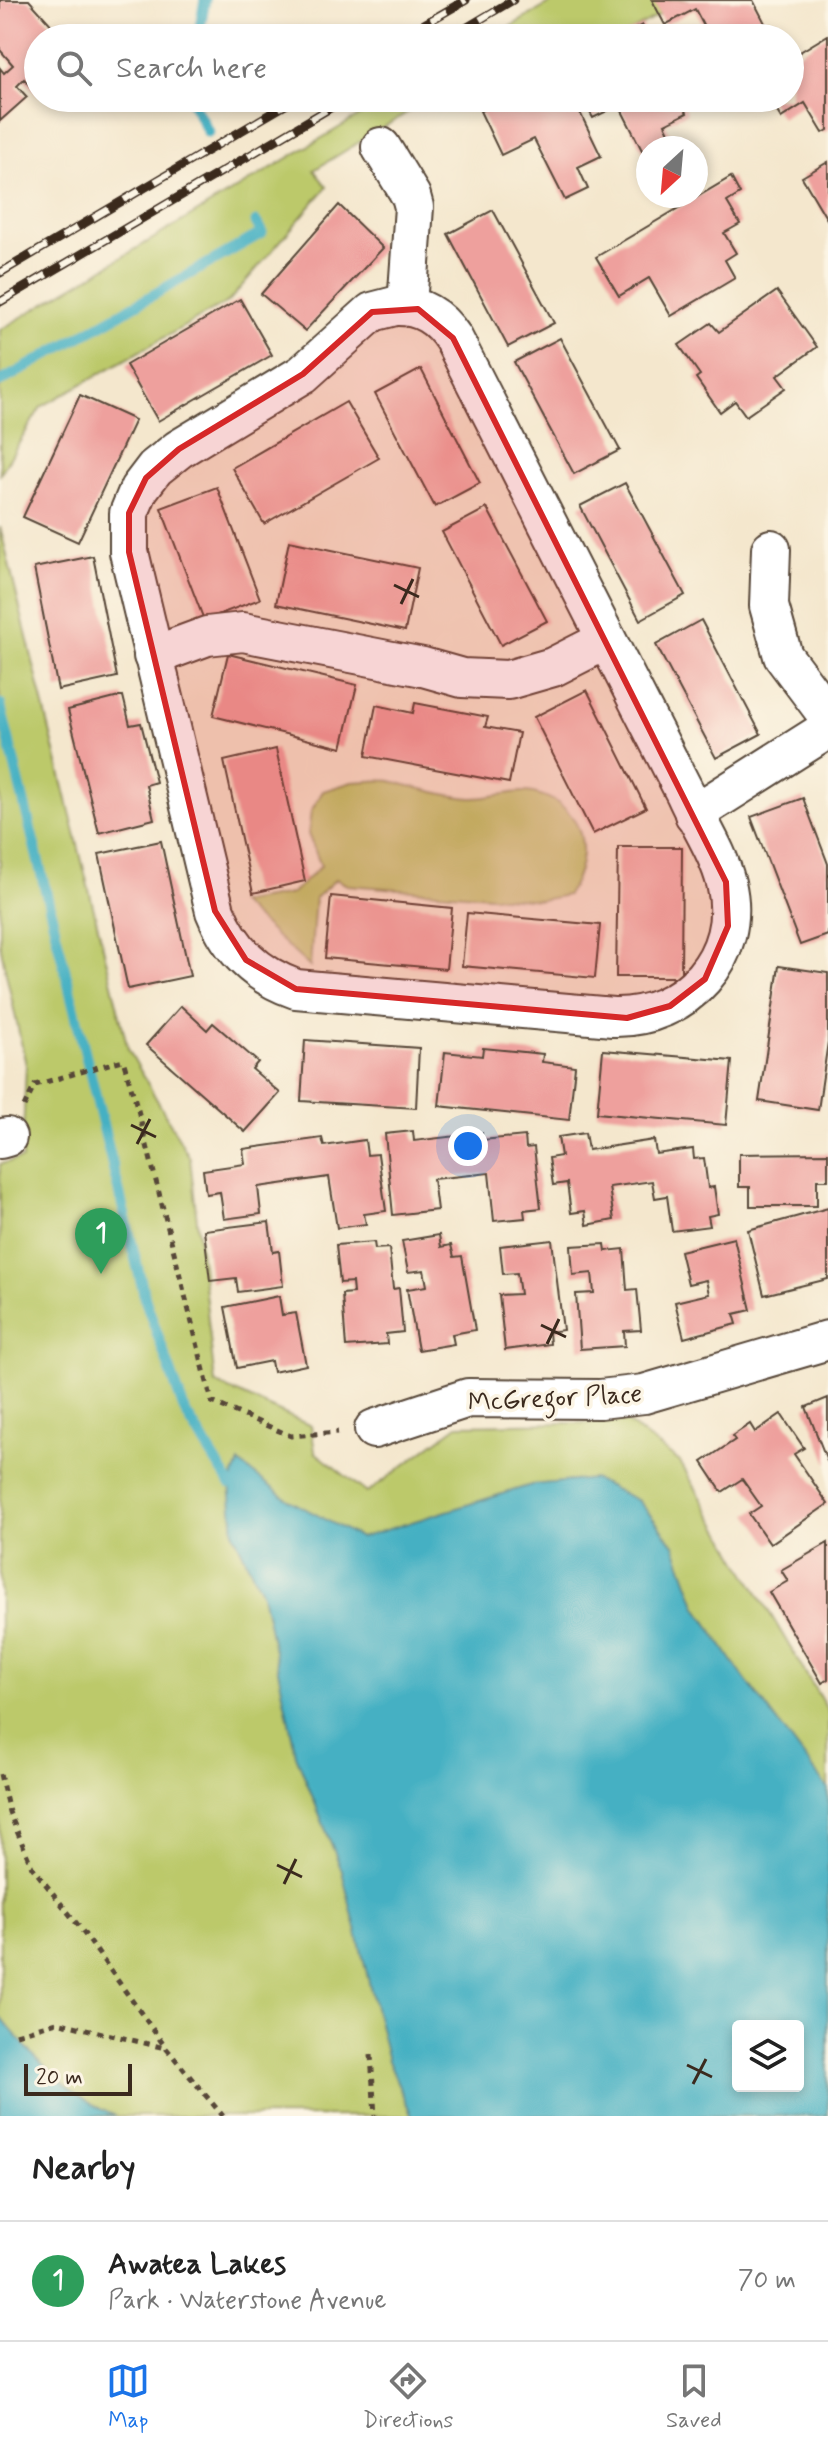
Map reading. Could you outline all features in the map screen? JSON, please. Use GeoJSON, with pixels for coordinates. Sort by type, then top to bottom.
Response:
{"type":"FeatureCollection","features":[{"type":"Feature","properties":{"kind":"street"},"geometry":{"type":"LineString","coordinates":[[381,147],[406,186],[414,207],[407,306]]}},
{"type":"Feature","properties":{"kind":"street"},"geometry":{"type":"LineString","coordinates":[[407,306],[429,313],[453,338],[714,852],[726,882],[730,911],[728,926],[720,954],[705,979],[670,1006],[642,1016],[613,1017],[296,989],[274,980],[246,960],[230,942],[220,922],[153,656],[127,539],[129,513],[146,478],[179,449],[303,374],[372,312],[407,306]]}},
{"type":"Feature","properties":{"kind":"street"},"geometry":{"type":"LineString","coordinates":[[771,549],[769,606],[783,656],[828,716]]}},
{"type":"Feature","properties":{"kind":"street"},"geometry":{"type":"LineString","coordinates":[[153,656],[207,636],[243,632],[394,661],[462,678],[508,680],[553,667],[606,640]]}},
{"type":"Feature","properties":{"kind":"street"},"geometry":{"type":"LineString","coordinates":[[694,814],[828,729]]}},
{"type":"Feature","properties":{"kind":"street","name":"McGregor Place"},"geometry":{"type":"LineString","coordinates":[[374,1429],[468,1398],[600,1399],[644,1394],[828,1340]]}},
{"type":"Feature","properties":{"kind":"path"},"geometry":{"type":"LineString","coordinates":[[3,1138],[35,1085],[123,1060],[212,1402],[291,1436],[374,1429]]}},
{"type":"Feature","properties":{"kind":"path"},"geometry":{"type":"LineString","coordinates":[[0,1774],[9,1812],[32,1867],[78,1925],[166,2048],[223,2116]]}},
{"type":"Feature","properties":{"kind":"path"},"geometry":{"type":"LineString","coordinates":[[16,2034],[57,2022],[166,2048]]}},
{"type":"Feature","properties":{"kind":"path"},"geometry":{"type":"LineString","coordinates":[[371,2055],[375,2116]]}},
{"type":"Feature","properties":{"kind":"highlighted area"},"geometry":{"type":"Polygon","coordinates":[[[418,309],[453,338],[726,882],[728,926],[705,979],[670,1006],[627,1018],[296,989],[246,960],[215,911],[129,552],[129,513],[146,478],[179,449],[303,374],[372,312],[418,309]]]}},
{"type":"Feature","properties":{"kind":"green space"},"geometry":{"type":"Polygon","coordinates":[[[556,0],[686,0],[644,24],[515,24],[556,0]]]}},
{"type":"Feature","properties":{"kind":"green space"},"geometry":{"type":"Polygon","coordinates":[[[366,112],[408,112],[314,170],[327,187],[229,301],[41,407],[0,474],[0,330],[366,112]]]}},
{"type":"Feature","properties":{"kind":"green space"},"geometry":{"type":"Polygon","coordinates":[[[0,527],[128,1049],[190,1158],[215,1383],[311,1426],[315,1452],[367,1493],[458,1425],[626,1422],[680,1462],[828,1711],[828,2116],[0,2116],[0,1164],[22,1159],[26,1065],[0,945],[0,527]]]}},
{"type":"Feature","properties":{"kind":"green space"},"geometry":{"type":"Polygon","coordinates":[[[386,780],[460,797],[479,798],[526,792],[551,799],[574,820],[580,834],[581,864],[567,895],[541,900],[347,885],[336,879],[315,898],[310,967],[239,903],[291,894],[321,866],[308,834],[311,811],[323,791],[352,782],[386,780]]]}},
{"type":"Feature","properties":{"kind":"water"},"geometry":{"type":"Polygon","coordinates":[[[239,1463],[289,1500],[360,1538],[531,1485],[593,1479],[639,1501],[674,1544],[697,1607],[737,1668],[828,1789],[828,2116],[412,2116],[388,2061],[342,1871],[296,1755],[262,1594],[234,1534],[230,1484],[239,1463]]]}},
{"type":"Feature","properties":{"kind":"water"},"geometry":{"type":"Polygon","coordinates":[[[0,2016],[38,2060],[67,2087],[116,2116],[0,2116],[0,2016]]]}},
{"type":"Feature","properties":{"kind":"building"},"geometry":{"type":"Polygon","coordinates":[[[0,0],[29,0],[50,24],[24,24],[24,79],[17,86],[24,94],[24,100],[0,121],[0,68],[4,73],[13,65],[0,50],[0,0]]]}},
{"type":"Feature","properties":{"kind":"building"},"geometry":{"type":"Polygon","coordinates":[[[652,0],[753,0],[765,24],[703,24],[695,9],[664,24],[652,0]]]}},
{"type":"Feature","properties":{"kind":"building"},"geometry":{"type":"Polygon","coordinates":[[[828,35],[828,130],[823,133],[804,104],[804,50],[828,35]]]}},
{"type":"Feature","properties":{"kind":"building"},"geometry":{"type":"Polygon","coordinates":[[[480,112],[580,112],[601,156],[578,167],[588,189],[565,200],[534,139],[501,155],[480,112]]]}},
{"type":"Feature","properties":{"kind":"building"},"geometry":{"type":"Polygon","coordinates":[[[590,112],[605,112],[593,118],[590,112]]]}},
{"type":"Feature","properties":{"kind":"building"},"geometry":{"type":"Polygon","coordinates":[[[623,112],[687,112],[665,124],[671,136],[636,136],[636,138],[623,112]]]}},
{"type":"Feature","properties":{"kind":"building"},"geometry":{"type":"Polygon","coordinates":[[[828,162],[828,221],[802,177],[828,162]]]}},
{"type":"Feature","properties":{"kind":"building"},"geometry":{"type":"Polygon","coordinates":[[[731,177],[740,194],[727,202],[740,224],[724,233],[736,253],[725,260],[735,278],[671,316],[649,278],[619,296],[596,257],[679,208],[708,208],[708,191],[731,177]]]}},
{"type":"Feature","properties":{"kind":"building"},"geometry":{"type":"Polygon","coordinates":[[[339,205],[383,248],[305,331],[261,294],[339,205]]]}},
{"type":"Feature","properties":{"kind":"building"},"geometry":{"type":"Polygon","coordinates":[[[493,210],[554,323],[508,347],[448,234],[493,210]]]}},
{"type":"Feature","properties":{"kind":"building"},"geometry":{"type":"Polygon","coordinates":[[[777,291],[817,347],[777,376],[786,388],[746,416],[735,401],[720,412],[696,378],[700,375],[679,345],[711,323],[719,332],[777,291]]]}},
{"type":"Feature","properties":{"kind":"building"},"geometry":{"type":"Polygon","coordinates":[[[240,299],[272,355],[158,421],[126,365],[240,299]]]}},
{"type":"Feature","properties":{"kind":"building"},"geometry":{"type":"Polygon","coordinates":[[[560,338],[620,450],[574,474],[514,362],[560,338]]]}},
{"type":"Feature","properties":{"kind":"building"},"geometry":{"type":"Polygon","coordinates":[[[421,369],[480,483],[435,507],[375,394],[421,369]]]}},
{"type":"Feature","properties":{"kind":"building"},"geometry":{"type":"Polygon","coordinates":[[[80,395],[135,420],[78,542],[23,517],[80,395]]]}},
{"type":"Feature","properties":{"kind":"building"},"geometry":{"type":"Polygon","coordinates":[[[346,402],[379,458],[264,524],[232,468],[346,402]]]}},
{"type":"Feature","properties":{"kind":"building"},"geometry":{"type":"Polygon","coordinates":[[[625,483],[685,595],[640,620],[580,506],[625,483]]]}},
{"type":"Feature","properties":{"kind":"building"},"geometry":{"type":"Polygon","coordinates":[[[217,487],[260,599],[204,620],[161,508],[217,487]]]}},
{"type":"Feature","properties":{"kind":"building"},"geometry":{"type":"Polygon","coordinates":[[[487,508],[547,621],[501,645],[442,532],[487,508]]]}},
{"type":"Feature","properties":{"kind":"building"},"geometry":{"type":"Polygon","coordinates":[[[289,541],[418,568],[405,631],[276,604],[289,541]]]}},
{"type":"Feature","properties":{"kind":"building"},"geometry":{"type":"Polygon","coordinates":[[[93,556],[117,677],[58,690],[34,568],[93,556]]]}},
{"type":"Feature","properties":{"kind":"building"},"geometry":{"type":"Polygon","coordinates":[[[701,620],[761,734],[716,758],[656,645],[701,620]]]}},
{"type":"Feature","properties":{"kind":"building"},"geometry":{"type":"Polygon","coordinates":[[[228,654],[357,685],[342,748],[213,716],[228,654]]]}},
{"type":"Feature","properties":{"kind":"building"},"geometry":{"type":"Polygon","coordinates":[[[587,690],[646,808],[593,834],[534,717],[587,690]]]}},
{"type":"Feature","properties":{"kind":"building"},"geometry":{"type":"Polygon","coordinates":[[[123,696],[130,725],[141,723],[156,782],[146,785],[154,819],[99,833],[68,710],[123,696]]]}},
{"type":"Feature","properties":{"kind":"building"},"geometry":{"type":"Polygon","coordinates":[[[415,703],[488,717],[485,727],[519,733],[509,783],[366,756],[376,705],[413,713],[415,703]]]}},
{"type":"Feature","properties":{"kind":"building"},"geometry":{"type":"Polygon","coordinates":[[[276,749],[305,881],[253,893],[224,761],[276,749]]]}},
{"type":"Feature","properties":{"kind":"building"},"geometry":{"type":"Polygon","coordinates":[[[803,798],[828,864],[828,935],[800,945],[751,817],[803,798]]]}},
{"type":"Feature","properties":{"kind":"building"},"geometry":{"type":"Polygon","coordinates":[[[161,841],[190,976],[128,989],[99,854],[161,841]]]}},
{"type":"Feature","properties":{"kind":"building"},"geometry":{"type":"Polygon","coordinates":[[[618,847],[682,847],[681,977],[616,977],[618,847]]]}},
{"type":"Feature","properties":{"kind":"building"},"geometry":{"type":"Polygon","coordinates":[[[331,896],[452,908],[446,969],[325,958],[331,896]]]}},
{"type":"Feature","properties":{"kind":"building"},"geometry":{"type":"Polygon","coordinates":[[[467,913],[600,925],[595,978],[462,966],[467,913]]]}},
{"type":"Feature","properties":{"kind":"building"},"geometry":{"type":"Polygon","coordinates":[[[779,966],[828,973],[828,1042],[818,1110],[759,1101],[779,966]]]}},
{"type":"Feature","properties":{"kind":"building"},"geometry":{"type":"Polygon","coordinates":[[[181,1006],[207,1030],[213,1023],[258,1062],[252,1069],[280,1093],[245,1132],[146,1045],[181,1006]]]}},
{"type":"Feature","properties":{"kind":"building"},"geometry":{"type":"Polygon","coordinates":[[[305,1040],[419,1048],[416,1108],[301,1101],[305,1040]]]}},
{"type":"Feature","properties":{"kind":"building"},"geometry":{"type":"Polygon","coordinates":[[[483,1048],[543,1054],[542,1062],[575,1066],[569,1120],[439,1106],[445,1052],[482,1056],[483,1048]]]}},
{"type":"Feature","properties":{"kind":"building"},"geometry":{"type":"Polygon","coordinates":[[[603,1050],[732,1061],[726,1125],[597,1113],[603,1050]]]}},
{"type":"Feature","properties":{"kind":"building"},"geometry":{"type":"Polygon","coordinates":[[[413,1131],[414,1141],[482,1133],[482,1140],[525,1136],[526,1148],[534,1147],[541,1208],[524,1210],[525,1218],[494,1221],[489,1173],[433,1179],[437,1210],[393,1215],[385,1134],[413,1131]]]}},
{"type":"Feature","properties":{"kind":"building"},"geometry":{"type":"Polygon","coordinates":[[[585,1133],[588,1150],[654,1140],[656,1154],[693,1149],[694,1159],[704,1158],[708,1188],[714,1187],[718,1214],[708,1216],[710,1226],[672,1231],[667,1196],[655,1198],[652,1181],[609,1187],[614,1220],[587,1225],[585,1211],[571,1213],[567,1183],[553,1185],[549,1158],[561,1156],[558,1137],[585,1133]]]}},
{"type":"Feature","properties":{"kind":"building"},"geometry":{"type":"Polygon","coordinates":[[[322,1138],[324,1146],[365,1140],[367,1155],[378,1154],[386,1211],[364,1214],[366,1224],[337,1228],[329,1177],[258,1187],[261,1214],[224,1219],[220,1192],[206,1194],[203,1170],[245,1164],[243,1149],[322,1138]]]}},
{"type":"Feature","properties":{"kind":"building"},"geometry":{"type":"Polygon","coordinates":[[[828,1153],[828,1180],[817,1180],[817,1206],[750,1206],[750,1187],[739,1187],[739,1154],[828,1153]]]}},
{"type":"Feature","properties":{"kind":"building"},"geometry":{"type":"Polygon","coordinates":[[[828,1208],[828,1279],[764,1295],[748,1230],[828,1208]]]}},
{"type":"Feature","properties":{"kind":"building"},"geometry":{"type":"Polygon","coordinates":[[[269,1222],[273,1252],[279,1251],[283,1286],[238,1292],[236,1278],[210,1281],[204,1230],[269,1222]]]}},
{"type":"Feature","properties":{"kind":"building"},"geometry":{"type":"Polygon","coordinates":[[[439,1235],[441,1247],[451,1245],[454,1257],[462,1256],[475,1330],[452,1334],[454,1344],[418,1350],[407,1289],[427,1286],[424,1270],[408,1272],[402,1241],[439,1235]]]}},
{"type":"Feature","properties":{"kind":"building"},"geometry":{"type":"Polygon","coordinates":[[[734,1238],[751,1310],[734,1314],[737,1324],[684,1338],[675,1302],[709,1294],[706,1280],[688,1284],[680,1251],[734,1238]]]}},
{"type":"Feature","properties":{"kind":"building"},"geometry":{"type":"Polygon","coordinates":[[[552,1240],[563,1330],[549,1332],[550,1344],[505,1350],[499,1295],[520,1294],[517,1273],[503,1274],[500,1246],[552,1240]]]}},
{"type":"Feature","properties":{"kind":"building"},"geometry":{"type":"Polygon","coordinates":[[[374,1242],[375,1249],[389,1248],[393,1289],[399,1288],[403,1332],[386,1334],[387,1344],[346,1347],[342,1294],[353,1293],[352,1282],[340,1283],[336,1245],[374,1242]]]}},
{"type":"Feature","properties":{"kind":"building"},"geometry":{"type":"Polygon","coordinates":[[[605,1244],[606,1251],[624,1249],[627,1290],[637,1289],[641,1330],[624,1331],[625,1346],[580,1349],[576,1294],[594,1293],[592,1273],[573,1275],[571,1246],[605,1244]]]}},
{"type":"Feature","properties":{"kind":"building"},"geometry":{"type":"Polygon","coordinates":[[[279,1296],[282,1315],[296,1313],[306,1365],[273,1372],[271,1361],[237,1368],[225,1307],[279,1296]]]}},
{"type":"Feature","properties":{"kind":"building"},"geometry":{"type":"Polygon","coordinates":[[[828,1398],[828,1463],[806,1407],[828,1398]]]}},
{"type":"Feature","properties":{"kind":"building"},"geometry":{"type":"Polygon","coordinates":[[[781,1414],[804,1448],[794,1454],[828,1504],[770,1544],[749,1514],[761,1506],[742,1479],[722,1492],[702,1462],[735,1440],[732,1436],[750,1424],[755,1432],[781,1414]]]}},
{"type":"Feature","properties":{"kind":"building"},"geometry":{"type":"Polygon","coordinates":[[[828,1543],[828,1679],[822,1683],[769,1592],[788,1581],[781,1570],[828,1543]]]}},
{"type":"Feature","properties":{"kind":"waterway"},"geometry":{"type":"LineString","coordinates":[[201,24],[205,0]]}},
{"type":"Feature","properties":{"kind":"waterway"},"geometry":{"type":"LineString","coordinates":[[197,112],[208,132]]}},
{"type":"Feature","properties":{"kind":"waterway"},"geometry":{"type":"LineString","coordinates":[[0,382],[262,233],[256,222]]}},
{"type":"Feature","properties":{"kind":"waterway"},"geometry":{"type":"LineString","coordinates":[[0,704],[146,1302],[185,1412],[230,1484]]}},
{"type":"Feature","properties":{"kind":"railway"},"geometry":{"type":"LineString","coordinates":[[424,24],[466,0]]}},
{"type":"Feature","properties":{"kind":"railway"},"geometry":{"type":"LineString","coordinates":[[473,24],[513,0]]}},
{"type":"Feature","properties":{"kind":"railway"},"geometry":{"type":"LineString","coordinates":[[0,273],[273,112]]}},
{"type":"Feature","properties":{"kind":"railway"},"geometry":{"type":"LineString","coordinates":[[0,302],[323,112]]}},
{"type":"Feature","properties":{"kind":"place","name":"Awatea Lakes"},"geometry":{"type":"Point","coordinates":[101,1274]}}]}
